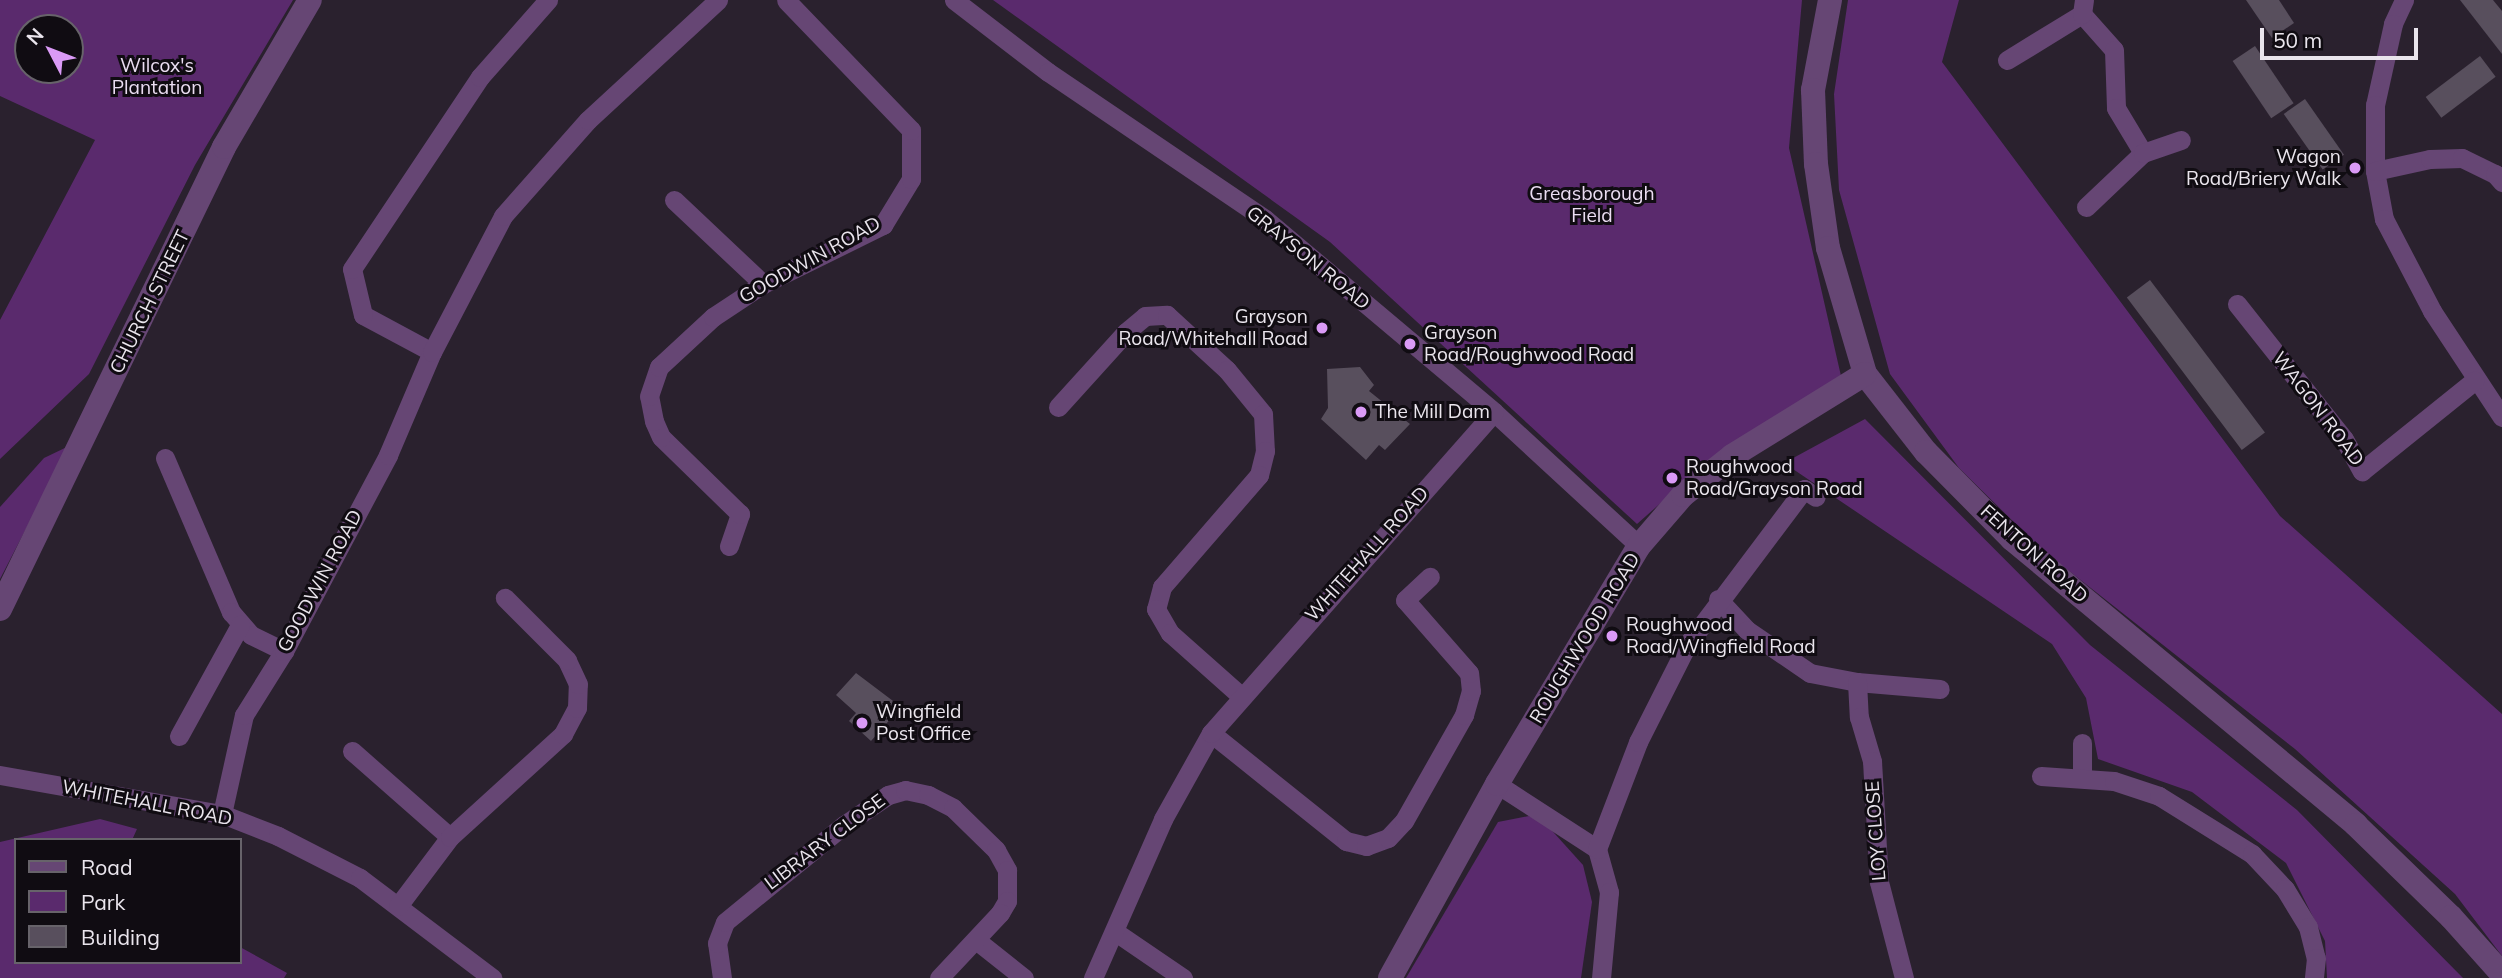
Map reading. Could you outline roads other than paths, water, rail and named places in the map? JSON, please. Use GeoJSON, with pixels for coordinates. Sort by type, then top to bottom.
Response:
{"type":"FeatureCollection","features":[{"type":"Feature","properties":{"kind":"street","name":"CHURCH STREET"},"geometry":{"type":"LineString","coordinates":[[0,609],[224,147],[310,0]]}},
{"type":"Feature","properties":{"kind":"street"},"geometry":{"type":"LineString","coordinates":[[432,352],[363,315],[352,269],[480,77],[548,0]]}},
{"type":"Feature","properties":{"kind":"street","name":"GOODWIN ROAD"},"geometry":{"type":"LineString","coordinates":[[729,546],[740,514],[661,437],[649,396],[660,367],[713,317],[763,284],[883,225],[911,179],[911,130],[786,0]]}},
{"type":"Feature","properties":{"kind":"street","name":"GRAYSON ROAD"},"geometry":{"type":"LineString","coordinates":[[954,0],[1048,72],[1265,219],[1494,412],[1639,546]]}},
{"type":"Feature","properties":{"kind":"street","name":"FENTON ROAD"},"geometry":{"type":"LineString","coordinates":[[1830,0],[1813,90],[1816,164],[1828,248],[1865,374],[1926,452],[2012,539],[2356,825],[2451,916],[2502,974]]}},
{"type":"Feature","properties":{"kind":"street"},"geometry":{"type":"LineString","coordinates":[[2399,2],[2375,106],[2375,171],[2384,219],[2474,381],[2502,417]]}},
{"type":"Feature","properties":{"kind":"street","name":"GOODWIN ROAD"},"geometry":{"type":"LineString","coordinates":[[222,814],[244,715],[284,651],[387,454],[432,352],[503,216],[588,120],[710,3]]}},
{"type":"Feature","properties":{"kind":"street"},"geometry":{"type":"LineString","coordinates":[[2007,60],[2083,7],[2114,50],[2116,108],[2143,152]]}},
{"type":"Feature","properties":{"kind":"street"},"geometry":{"type":"LineString","coordinates":[[2086,207],[2143,152],[2181,140]]}},
{"type":"Feature","properties":{"kind":"street"},"geometry":{"type":"LineString","coordinates":[[2375,171],[2430,159],[2462,158],[2495,174],[2502,182]]}},
{"type":"Feature","properties":{"kind":"street"},"geometry":{"type":"LineString","coordinates":[[674,200],[763,284]]}},
{"type":"Feature","properties":{"kind":"street","name":"WAGON ROAD"},"geometry":{"type":"LineString","coordinates":[[2236,304],[2344,439],[2362,471],[2474,381]]}},
{"type":"Feature","properties":{"kind":"street"},"geometry":{"type":"LineString","coordinates":[[1058,407],[1126,332],[1145,316],[1167,315],[1227,370],[1263,414],[1265,451],[1259,475],[1162,587],[1156,608],[1170,633],[1241,696]]}},
{"type":"Feature","properties":{"kind":"street","name":"ROUGHWOOD ROAD"},"geometry":{"type":"LineString","coordinates":[[1390,978],[1497,785],[1639,546],[1683,495],[1732,456],[1865,374]]}},
{"type":"Feature","properties":{"kind":"street","name":"WHITEHALL ROAD"},"geometry":{"type":"LineString","coordinates":[[1093,978],[1116,933],[1163,820],[1211,733],[1494,412]]}},
{"type":"Feature","properties":{"kind":"street"},"geometry":{"type":"LineString","coordinates":[[165,458],[231,612],[240,625],[284,651]]}},
{"type":"Feature","properties":{"kind":"street"},"geometry":{"type":"LineString","coordinates":[[1601,978],[1609,892],[1597,849],[1638,742],[1686,645],[1718,599],[1804,489],[1816,498]]}},
{"type":"Feature","properties":{"kind":"street"},"geometry":{"type":"LineString","coordinates":[[1211,733],[1346,841],[1366,846],[1388,838],[1404,821],[1464,715],[1471,691],[1469,673],[1405,600],[1430,577]]}},
{"type":"Feature","properties":{"kind":"street"},"geometry":{"type":"LineString","coordinates":[[398,906],[450,837],[563,734],[577,708],[578,684],[567,660],[505,598]]}},
{"type":"Feature","properties":{"kind":"street"},"geometry":{"type":"LineString","coordinates":[[1718,599],[1747,630],[1811,673],[1857,682],[1940,689]]}},
{"type":"Feature","properties":{"kind":"street"},"geometry":{"type":"LineString","coordinates":[[179,736],[240,625]]}},
{"type":"Feature","properties":{"kind":"street","name":"LOY CLOSE"},"geometry":{"type":"LineString","coordinates":[[1857,682],[1859,718],[1872,761],[1879,882],[1904,978]]}},
{"type":"Feature","properties":{"kind":"street"},"geometry":{"type":"LineString","coordinates":[[2081,743],[2082,778]]}},
{"type":"Feature","properties":{"kind":"street"},"geometry":{"type":"LineString","coordinates":[[352,751],[450,837]]}},
{"type":"Feature","properties":{"kind":"street","name":"WHITEHALL ROAD"},"geometry":{"type":"LineString","coordinates":[[0,775],[222,814],[322,856],[398,906],[492,978]]}},
{"type":"Feature","properties":{"kind":"street"},"geometry":{"type":"LineString","coordinates":[[2040,776],[2114,781],[2159,796],[2252,854],[2285,889],[2308,927],[2316,958],[2314,978]]}},
{"type":"Feature","properties":{"kind":"street"},"geometry":{"type":"LineString","coordinates":[[1497,785],[1597,849]]}},
{"type":"Feature","properties":{"kind":"street","name":"LIBRARY CLOSE"},"geometry":{"type":"LineString","coordinates":[[722,978],[717,943],[725,922],[844,825],[888,794],[905,790],[928,794],[953,808],[1003,859],[1007,901],[976,940],[939,978]]}},
{"type":"Feature","properties":{"kind":"street"},"geometry":{"type":"LineString","coordinates":[[1116,933],[1183,978]]}},
{"type":"Feature","properties":{"kind":"street"},"geometry":{"type":"LineString","coordinates":[[976,940],[1024,978]]}},
{"type":"Feature","properties":{"kind":"place","name":"Wagon Road/Briery Walk"},"geometry":{"type":"Point","coordinates":[2355,168]}},
{"type":"Feature","properties":{"kind":"place","name":"Grayson Road/Whitehall Road"},"geometry":{"type":"Point","coordinates":[1322,328]}},
{"type":"Feature","properties":{"kind":"place","name":"Grayson Road/Roughwood Road"},"geometry":{"type":"Point","coordinates":[1410,344]}},
{"type":"Feature","properties":{"kind":"place","name":"The Mill Dam"},"geometry":{"type":"Point","coordinates":[1361,412]}},
{"type":"Feature","properties":{"kind":"place","name":"Roughwood Road/Grayson Road"},"geometry":{"type":"Point","coordinates":[1672,478]}},
{"type":"Feature","properties":{"kind":"place","name":"Roughwood Road/Wingfield Road"},"geometry":{"type":"Point","coordinates":[1612,636]}},
{"type":"Feature","properties":{"kind":"place","name":"Wingfield Post Office"},"geometry":{"type":"Point","coordinates":[862,723]}},
{"type":"Feature","properties":{"kind":"park label","name":"Wilcox's Plantation"},"geometry":{"type":"Point","coordinates":[157,77]}},
{"type":"Feature","properties":{"kind":"park label","name":"Greasborough Field"},"geometry":{"type":"Point","coordinates":[1592,205]}}]}
